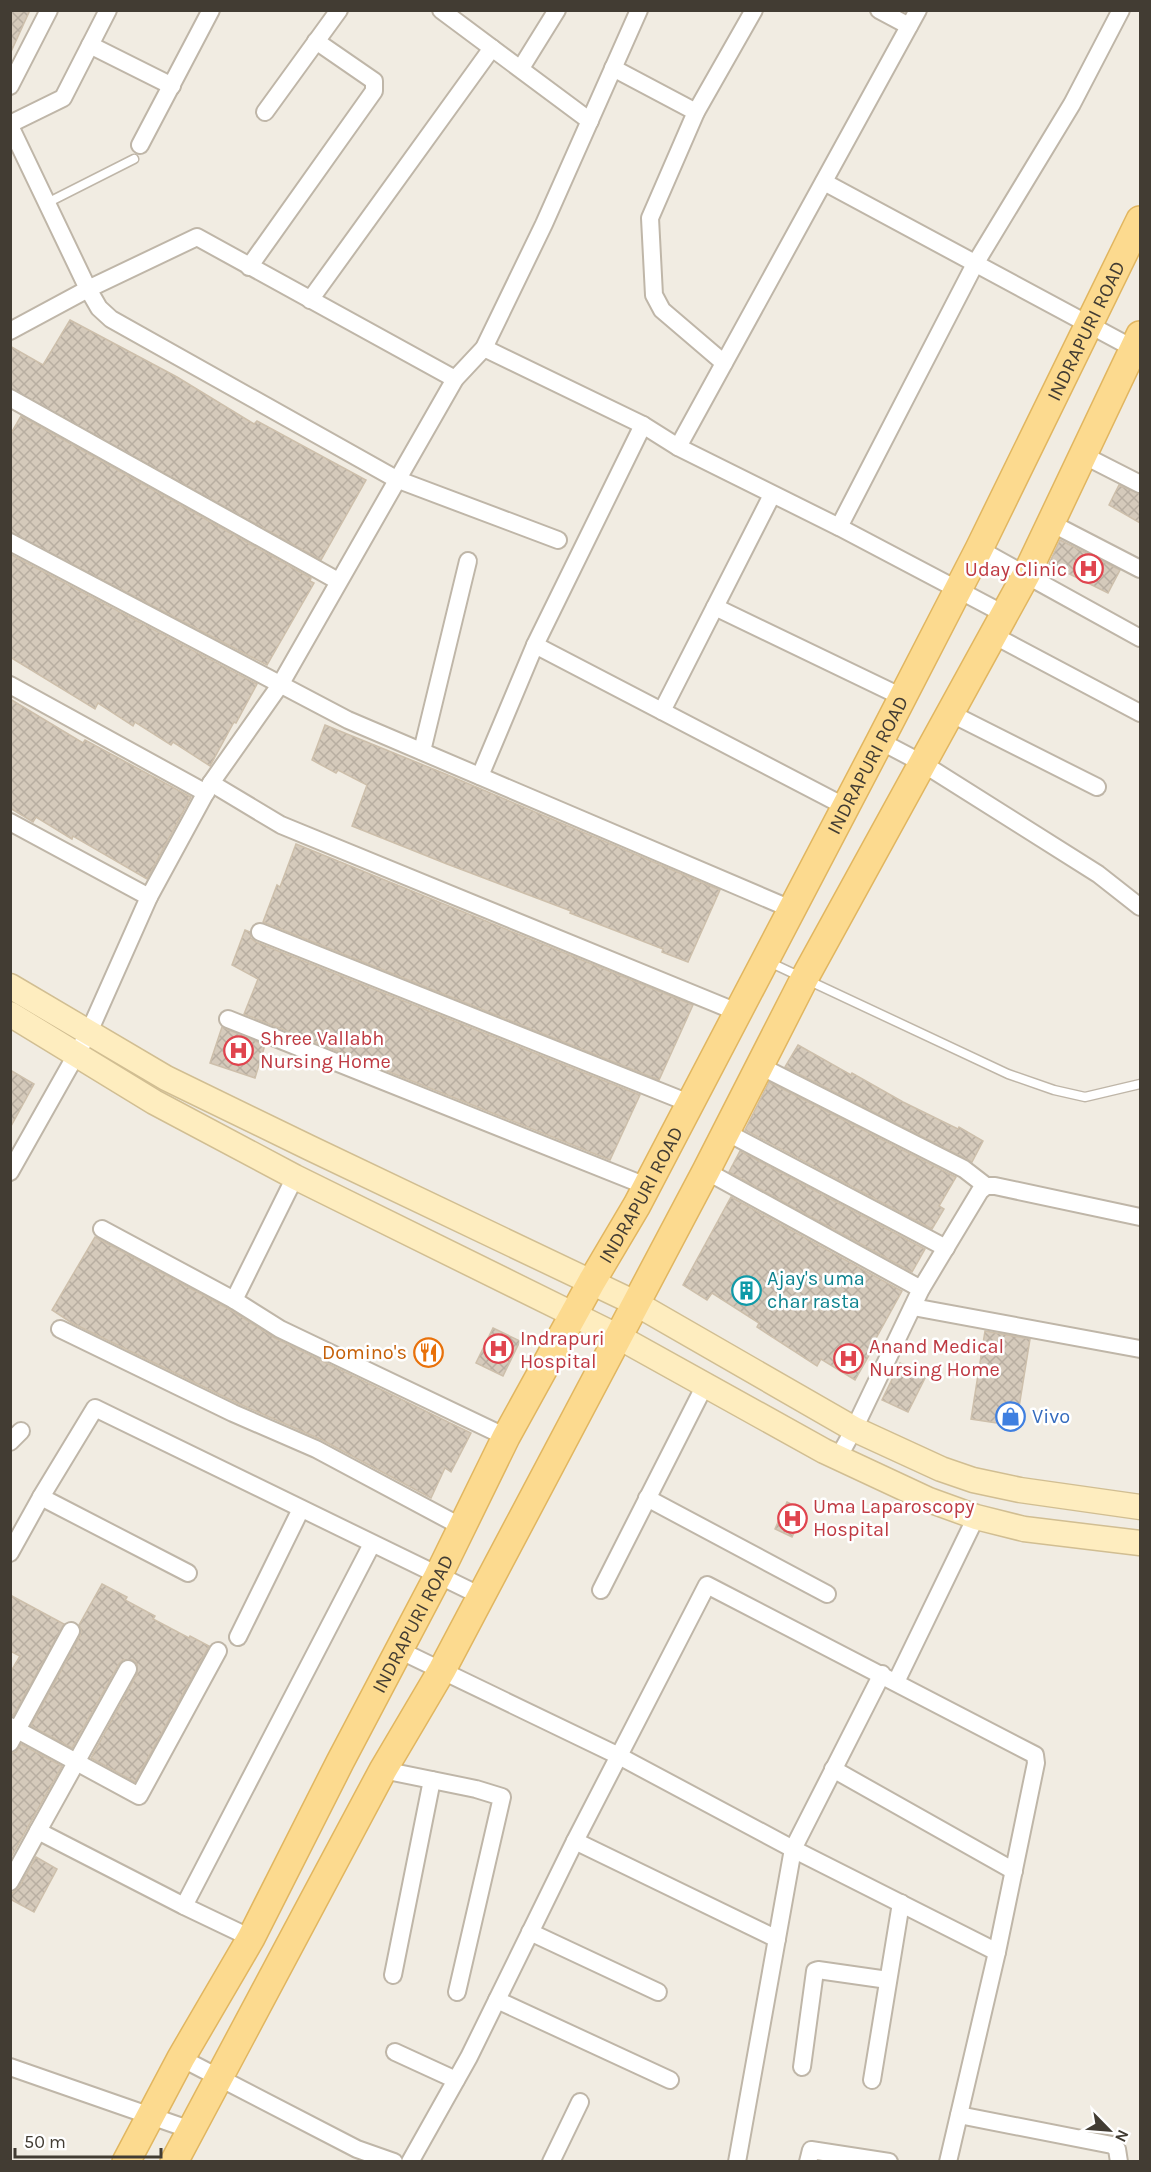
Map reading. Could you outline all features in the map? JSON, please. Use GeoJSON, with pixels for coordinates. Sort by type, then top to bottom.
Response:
{"type":"FeatureCollection","features":[{"type":"Feature","properties":{"kind":"main road","name":"INDRAPURI ROAD"},"geometry":{"type":"LineString","coordinates":[[126,2162],[251,1938],[339,1762],[438,1576],[506,1437],[646,1186],[880,741],[979,549],[1140,220]]}},
{"type":"Feature","properties":{"kind":"main road"},"geometry":{"type":"LineString","coordinates":[[174,2162],[383,1770],[442,1670],[706,1171],[804,979],[1026,575],[1138,346]]}},
{"type":"Feature","properties":{"kind":"street"},"geometry":{"type":"LineString","coordinates":[[10,86],[49,10]]}},
{"type":"Feature","properties":{"kind":"street"},"geometry":{"type":"LineString","coordinates":[[108,10],[63,98],[10,125],[99,308],[111,319],[396,479],[558,540]]}},
{"type":"Feature","properties":{"kind":"street"},"geometry":{"type":"LineString","coordinates":[[137,152],[211,10]]}},
{"type":"Feature","properties":{"kind":"street"},"geometry":{"type":"LineString","coordinates":[[265,112],[339,10]]}},
{"type":"Feature","properties":{"kind":"street"},"geometry":{"type":"LineString","coordinates":[[441,10],[590,121]]}},
{"type":"Feature","properties":{"kind":"street"},"geometry":{"type":"LineString","coordinates":[[521,68],[557,10]]}},
{"type":"Feature","properties":{"kind":"street"},"geometry":{"type":"LineString","coordinates":[[10,1172],[89,1032],[149,897],[208,788],[280,685],[455,379],[484,348],[639,10]]}},
{"type":"Feature","properties":{"kind":"street"},"geometry":{"type":"LineString","coordinates":[[724,363],[662,310],[654,296],[651,275],[650,218],[696,112],[754,10]]}},
{"type":"Feature","properties":{"kind":"street"},"geometry":{"type":"LineString","coordinates":[[879,10],[909,26]]}},
{"type":"Feature","properties":{"kind":"street"},"geometry":{"type":"LineString","coordinates":[[678,447],[918,10]]}},
{"type":"Feature","properties":{"kind":"street"},"geometry":{"type":"LineString","coordinates":[[839,527],[975,264],[1072,104],[1121,10]]}},
{"type":"Feature","properties":{"kind":"street"},"geometry":{"type":"LineString","coordinates":[[249,267],[374,91],[374,81],[316,41]]}},
{"type":"Feature","properties":{"kind":"street"},"geometry":{"type":"LineString","coordinates":[[90,45],[172,86]]}},
{"type":"Feature","properties":{"kind":"street"},"geometry":{"type":"LineString","coordinates":[[310,300],[492,48]]}},
{"type":"Feature","properties":{"kind":"street"},"geometry":{"type":"LineString","coordinates":[[613,68],[696,112]]}},
{"type":"Feature","properties":{"kind":"street"},"geometry":{"type":"LineString","coordinates":[[824,182],[1089,326],[1138,346]]}},
{"type":"Feature","properties":{"kind":"street"},"geometry":{"type":"LineString","coordinates":[[10,331],[88,289],[197,237],[455,379]]}},
{"type":"Feature","properties":{"kind":"street"},"geometry":{"type":"LineString","coordinates":[[484,348],[643,425],[678,447],[958,589],[999,625],[1140,713]]}},
{"type":"Feature","properties":{"kind":"street"},"geometry":{"type":"LineString","coordinates":[[10,398],[338,581]]}},
{"type":"Feature","properties":{"kind":"street"},"geometry":{"type":"LineString","coordinates":[[480,776],[535,645],[643,425]]}},
{"type":"Feature","properties":{"kind":"street"},"geometry":{"type":"LineString","coordinates":[[1083,455],[1140,484]]}},
{"type":"Feature","properties":{"kind":"street"},"geometry":{"type":"LineString","coordinates":[[662,711],[772,495]]}},
{"type":"Feature","properties":{"kind":"street"},"geometry":{"type":"LineString","coordinates":[[1051,523],[1140,569]]}},
{"type":"Feature","properties":{"kind":"street"},"geometry":{"type":"LineString","coordinates":[[10,542],[348,720],[791,909]]}},
{"type":"Feature","properties":{"kind":"street"},"geometry":{"type":"LineString","coordinates":[[979,549],[1140,638]]}},
{"type":"Feature","properties":{"kind":"street"},"geometry":{"type":"LineString","coordinates":[[422,751],[468,561]]}},
{"type":"Feature","properties":{"kind":"street"},"geometry":{"type":"LineString","coordinates":[[715,607],[902,697]]}},
{"type":"Feature","properties":{"kind":"street"},"geometry":{"type":"LineString","coordinates":[[535,645],[844,806]]}},
{"type":"Feature","properties":{"kind":"street"},"geometry":{"type":"LineString","coordinates":[[10,685],[281,825],[737,1012]]}},
{"type":"Feature","properties":{"kind":"street"},"geometry":{"type":"LineString","coordinates":[[950,713],[1097,787]]}},
{"type":"Feature","properties":{"kind":"street"},"geometry":{"type":"LineString","coordinates":[[880,741],[922,763],[1098,874],[1140,907]]}},
{"type":"Feature","properties":{"kind":"street"},"geometry":{"type":"LineString","coordinates":[[10,822],[149,897]]}},
{"type":"Feature","properties":{"kind":"street"},"geometry":{"type":"LineString","coordinates":[[260,932],[689,1103]]}},
{"type":"Feature","properties":{"kind":"street"},"geometry":{"type":"LineString","coordinates":[[10,986],[177,1083],[635,1303],[854,1429],[941,1469],[973,1480],[1020,1490],[1140,1507]]}},
{"type":"Feature","properties":{"kind":"street"},"geometry":{"type":"LineString","coordinates":[[10,1014],[154,1102],[295,1177],[617,1336],[838,1458],[929,1500],[976,1517],[1024,1529],[1140,1543]]}},
{"type":"Feature","properties":{"kind":"street"},"geometry":{"type":"LineString","coordinates":[[228,1019],[646,1186]]}},
{"type":"Feature","properties":{"kind":"street"},"geometry":{"type":"LineString","coordinates":[[760,1066],[964,1169],[986,1186],[1140,1217]]}},
{"type":"Feature","properties":{"kind":"street"},"geometry":{"type":"LineString","coordinates":[[726,1132],[946,1248]]}},
{"type":"Feature","properties":{"kind":"street"},"geometry":{"type":"LineString","coordinates":[[706,1171],[921,1289]]}},
{"type":"Feature","properties":{"kind":"street"},"geometry":{"type":"LineString","coordinates":[[234,1300],[295,1177]]}},
{"type":"Feature","properties":{"kind":"street"},"geometry":{"type":"LineString","coordinates":[[838,1458],[921,1289],[980,1191],[986,1186]]}},
{"type":"Feature","properties":{"kind":"street"},"geometry":{"type":"LineString","coordinates":[[102,1229],[234,1300],[280,1329],[506,1437]]}},
{"type":"Feature","properties":{"kind":"street"},"geometry":{"type":"LineString","coordinates":[[913,1307],[1140,1349]]}},
{"type":"Feature","properties":{"kind":"street"},"geometry":{"type":"LineString","coordinates":[[60,1329],[233,1413],[316,1449],[462,1527]]}},
{"type":"Feature","properties":{"kind":"street"},"geometry":{"type":"LineString","coordinates":[[601,1590],[705,1385]]}},
{"type":"Feature","properties":{"kind":"street"},"geometry":{"type":"LineString","coordinates":[[10,1553],[15,1534],[41,1497],[95,1408],[481,1596]]}},
{"type":"Feature","properties":{"kind":"street"},"geometry":{"type":"LineString","coordinates":[[41,1497],[188,1573]]}},
{"type":"Feature","properties":{"kind":"street"},"geometry":{"type":"LineString","coordinates":[[647,1498],[827,1594]]}},
{"type":"Feature","properties":{"kind":"street"},"geometry":{"type":"LineString","coordinates":[[1096,1536],[1099,1502]]}},
{"type":"Feature","properties":{"kind":"street"},"geometry":{"type":"LineString","coordinates":[[238,1637],[301,1509]]}},
{"type":"Feature","properties":{"kind":"street"},"geometry":{"type":"LineString","coordinates":[[737,2162],[793,1849],[833,1769],[889,1678],[976,1517]]}},
{"type":"Feature","properties":{"kind":"street"},"geometry":{"type":"LineString","coordinates":[[184,1906],[372,1544]]}},
{"type":"Feature","properties":{"kind":"street"},"geometry":{"type":"LineString","coordinates":[[410,2162],[456,2080],[574,1841],[707,1585],[1035,1755],[1036,1763],[997,1952],[948,2162]]}},
{"type":"Feature","properties":{"kind":"street"},"geometry":{"type":"LineString","coordinates":[[71,1631],[13,1733],[76,1762],[139,1796],[218,1651]]}},
{"type":"Feature","properties":{"kind":"street"},"geometry":{"type":"LineString","coordinates":[[399,1650],[619,1756],[793,1849],[997,1952]]}},
{"type":"Feature","properties":{"kind":"street"},"geometry":{"type":"LineString","coordinates":[[10,1882],[128,1669]]}},
{"type":"Feature","properties":{"kind":"street"},"geometry":{"type":"LineString","coordinates":[[833,1769],[1014,1871]]}},
{"type":"Feature","properties":{"kind":"street"},"geometry":{"type":"LineString","coordinates":[[383,1770],[476,1789],[502,1797],[457,1992]]}},
{"type":"Feature","properties":{"kind":"street"},"geometry":{"type":"LineString","coordinates":[[393,1976],[432,1780]]}},
{"type":"Feature","properties":{"kind":"street"},"geometry":{"type":"LineString","coordinates":[[38,1831],[251,1938]]}},
{"type":"Feature","properties":{"kind":"street"},"geometry":{"type":"LineString","coordinates":[[574,1841],[777,1939]]}},
{"type":"Feature","properties":{"kind":"street"},"geometry":{"type":"LineString","coordinates":[[872,2080],[901,1903]]}},
{"type":"Feature","properties":{"kind":"street"},"geometry":{"type":"LineString","coordinates":[[530,1932],[658,1992]]}},
{"type":"Feature","properties":{"kind":"street"},"geometry":{"type":"LineString","coordinates":[[802,2067],[815,1971],[888,1980]]}},
{"type":"Feature","properties":{"kind":"street"},"geometry":{"type":"LineString","coordinates":[[497,2000],[670,2080]]}},
{"type":"Feature","properties":{"kind":"street"},"geometry":{"type":"LineString","coordinates":[[394,2052],[456,2080]]}},
{"type":"Feature","properties":{"kind":"street"},"geometry":{"type":"LineString","coordinates":[[182,2058],[354,2155],[394,2162]]}},
{"type":"Feature","properties":{"kind":"street"},"geometry":{"type":"LineString","coordinates":[[10,2067],[191,2130]]}},
{"type":"Feature","properties":{"kind":"street"},"geometry":{"type":"LineString","coordinates":[[551,2162],[580,2102]]}},
{"type":"Feature","properties":{"kind":"street"},"geometry":{"type":"LineString","coordinates":[[959,2115],[1112,2145],[1118,2150],[1119,2162]]}},
{"type":"Feature","properties":{"kind":"street"},"geometry":{"type":"LineString","coordinates":[[808,2162],[811,2150],[889,2162]]}},
{"type":"Feature","properties":{"kind":"lane"},"geometry":{"type":"LineString","coordinates":[[47,203],[137,152]]}},
{"type":"Feature","properties":{"kind":"lane"},"geometry":{"type":"LineString","coordinates":[[765,959],[1008,1074],[1054,1090],[1084,1097],[1140,1084]]}},
{"type":"Feature","properties":{"kind":"building"},"geometry":{"type":"Polygon","coordinates":[[[10,10],[30,10],[10,54],[10,10]]]}},
{"type":"Feature","properties":{"kind":"building"},"geometry":{"type":"Polygon","coordinates":[[[70,320],[177,377],[254,424],[257,421],[366,480],[321,560],[10,388],[10,346],[43,365],[70,320]]]}},
{"type":"Feature","properties":{"kind":"building"},"geometry":{"type":"Polygon","coordinates":[[[21,416],[311,578],[310,581],[314,583],[267,665],[10,532],[10,435],[21,416]]]}},
{"type":"Feature","properties":{"kind":"building"},"geometry":{"type":"Polygon","coordinates":[[[1119,485],[1140,494],[1140,523],[1109,505],[1119,485]]]}},
{"type":"Feature","properties":{"kind":"building"},"geometry":{"type":"Polygon","coordinates":[[[1060,540],[1120,570],[1108,593],[1049,564],[1060,540]]]}},
{"type":"Feature","properties":{"kind":"building"},"geometry":{"type":"Polygon","coordinates":[[[10,554],[257,684],[210,766],[173,742],[171,745],[135,722],[133,726],[98,703],[95,709],[10,657],[10,554]]]}},
{"type":"Feature","properties":{"kind":"building"},"geometry":{"type":"Polygon","coordinates":[[[10,699],[83,743],[85,740],[191,797],[147,879],[73,836],[72,839],[36,817],[33,822],[10,808],[10,699]]]}},
{"type":"Feature","properties":{"kind":"building"},"geometry":{"type":"Polygon","coordinates":[[[325,725],[720,890],[688,962],[662,952],[663,949],[570,913],[571,911],[352,826],[367,785],[338,770],[336,773],[312,760],[325,725]]]}},
{"type":"Feature","properties":{"kind":"building"},"geometry":{"type":"Polygon","coordinates":[[[296,844],[693,1005],[659,1080],[263,922],[277,885],[280,887],[296,844]]]}},
{"type":"Feature","properties":{"kind":"building"},"geometry":{"type":"Polygon","coordinates":[[[245,930],[250,932],[251,938],[256,942],[640,1095],[610,1160],[244,1014],[258,979],[232,965],[245,930]]]}},
{"type":"Feature","properties":{"kind":"building"},"geometry":{"type":"Polygon","coordinates":[[[222,1027],[265,1045],[255,1078],[210,1063],[222,1027]]]}},
{"type":"Feature","properties":{"kind":"building"},"geometry":{"type":"Polygon","coordinates":[[[798,1045],[903,1102],[958,1129],[959,1127],[983,1141],[972,1162],[785,1067],[798,1045]]]}},
{"type":"Feature","properties":{"kind":"building"},"geometry":{"type":"Polygon","coordinates":[[[10,1070],[34,1084],[10,1128],[10,1070]]]}},
{"type":"Feature","properties":{"kind":"building"},"geometry":{"type":"Polygon","coordinates":[[[769,1082],[956,1177],[939,1206],[944,1209],[932,1229],[745,1130],[769,1082]]]}},
{"type":"Feature","properties":{"kind":"building"},"geometry":{"type":"Polygon","coordinates":[[[740,1151],[925,1249],[912,1272],[729,1172],[740,1151]]]}},
{"type":"Feature","properties":{"kind":"building"},"geometry":{"type":"Polygon","coordinates":[[[731,1197],[902,1291],[855,1380],[821,1359],[817,1366],[757,1327],[759,1323],[712,1293],[707,1300],[683,1285],[731,1197]]]}},
{"type":"Feature","properties":{"kind":"building"},"geometry":{"type":"Polygon","coordinates":[[[95,1237],[229,1309],[275,1338],[471,1433],[451,1472],[445,1468],[431,1498],[320,1439],[237,1403],[72,1323],[52,1310],[95,1237]]]}},
{"type":"Feature","properties":{"kind":"building"},"geometry":{"type":"Polygon","coordinates":[[[493,1328],[520,1341],[503,1376],[476,1363],[493,1328]]]}},
{"type":"Feature","properties":{"kind":"building"},"geometry":{"type":"Polygon","coordinates":[[[985,1331],[1030,1339],[1016,1426],[971,1419],[985,1331]]]}},
{"type":"Feature","properties":{"kind":"building"},"geometry":{"type":"Polygon","coordinates":[[[900,1363],[926,1376],[908,1412],[882,1400],[900,1363]]]}},
{"type":"Feature","properties":{"kind":"building"},"geometry":{"type":"Polygon","coordinates":[[[787,1502],[805,1511],[792,1537],[775,1529],[787,1502]]]}},
{"type":"Feature","properties":{"kind":"building"},"geometry":{"type":"Polygon","coordinates":[[[102,1584],[127,1597],[125,1600],[155,1616],[153,1619],[209,1646],[135,1782],[91,1758],[137,1674],[137,1664],[133,1660],[123,1660],[119,1664],[72,1748],[31,1726],[80,1636],[79,1625],[102,1584]]]}},
{"type":"Feature","properties":{"kind":"building"},"geometry":{"type":"Polygon","coordinates":[[[10,1595],[64,1624],[13,1716],[10,1716],[10,1673],[20,1656],[10,1651],[10,1595]]]}},
{"type":"Feature","properties":{"kind":"building"},"geometry":{"type":"Polygon","coordinates":[[[21,1744],[62,1766],[10,1859],[10,1753],[16,1752],[21,1744]]]}},
{"type":"Feature","properties":{"kind":"building"},"geometry":{"type":"Polygon","coordinates":[[[36,1857],[57,1869],[34,1912],[10,1899],[10,1895],[19,1887],[36,1857]]]}},
{"type":"Feature","properties":{"kind":"place","name":"Uday Clinic"},"geometry":{"type":"Point","coordinates":[1088,569]}},
{"type":"Feature","properties":{"kind":"place","name":"Shree Vallabh Nursing Home"},"geometry":{"type":"Point","coordinates":[239,1050]}},
{"type":"Feature","properties":{"kind":"place","name":"Ajay's uma char rasta"},"geometry":{"type":"Point","coordinates":[746,1290]}},
{"type":"Feature","properties":{"kind":"place","name":"Indrapuri Hospital"},"geometry":{"type":"Point","coordinates":[499,1349]}},
{"type":"Feature","properties":{"kind":"place","name":"Domino's"},"geometry":{"type":"Point","coordinates":[428,1352]}},
{"type":"Feature","properties":{"kind":"place","name":"Anand Medical Nursing Home"},"geometry":{"type":"Point","coordinates":[848,1358]}},
{"type":"Feature","properties":{"kind":"place","name":"Vivo"},"geometry":{"type":"Point","coordinates":[1011,1416]}},
{"type":"Feature","properties":{"kind":"place","name":"Uma Laparoscopy Hospital"},"geometry":{"type":"Point","coordinates":[792,1518]}}]}
